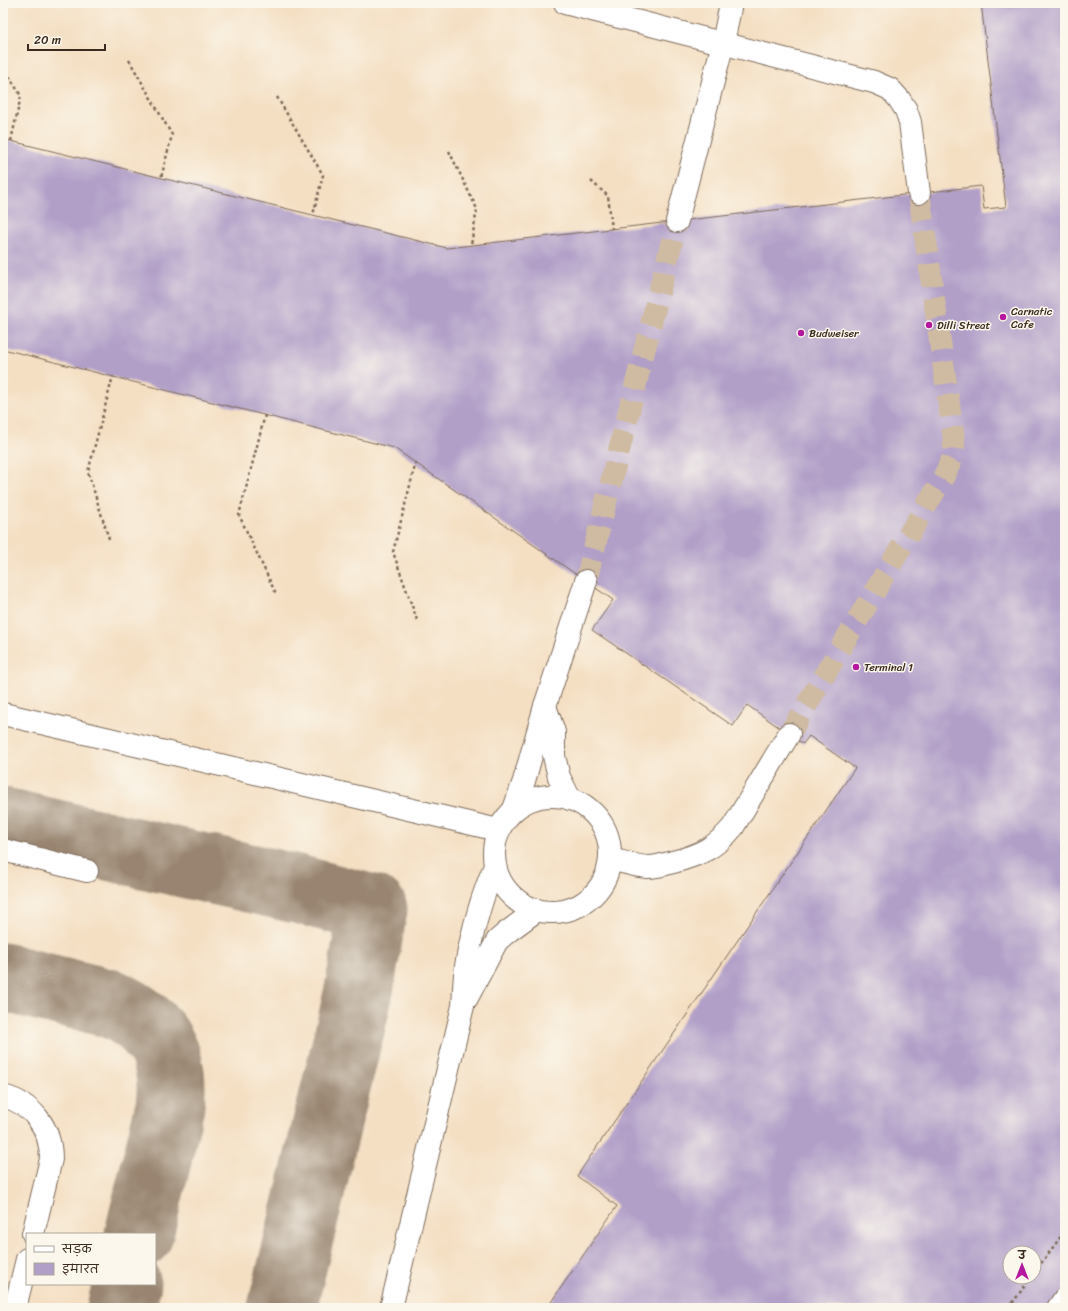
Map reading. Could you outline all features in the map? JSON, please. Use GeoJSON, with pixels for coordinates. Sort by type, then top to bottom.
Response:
{"type":"FeatureCollection","features":[{"type":"Feature","properties":{"kind":"lane"},"geometry":{"type":"LineString","coordinates":[[565,3],[874,82],[890,89],[899,98],[906,110],[910,122],[919,193]]}},
{"type":"Feature","properties":{"kind":"lane"},"geometry":{"type":"LineString","coordinates":[[677,221],[724,43],[731,3]]}},
{"type":"Feature","properties":{"kind":"lane"},"geometry":{"type":"LineString","coordinates":[[514,809],[524,781],[545,706],[586,582]]}},
{"type":"Feature","properties":{"kind":"lane"},"geometry":{"type":"LineString","coordinates":[[545,706],[554,732],[554,756],[559,777],[570,799]]}},
{"type":"Feature","properties":{"kind":"lane"},"geometry":{"type":"LineString","coordinates":[[3,714],[498,830]]}},
{"type":"Feature","properties":{"kind":"lane"},"geometry":{"type":"LineString","coordinates":[[610,859],[648,867],[688,858],[712,848],[733,827],[789,734]]}},
{"type":"Feature","properties":{"kind":"lane"},"geometry":{"type":"LineString","coordinates":[[548,796],[565,797],[582,804],[595,815],[605,830],[610,846],[610,864],[604,880],[594,894],[581,905],[564,911],[548,912],[536,910],[515,900],[504,887],[496,872],[495,866],[494,855],[496,837],[503,821],[514,809],[530,800],[548,796]]}},
{"type":"Feature","properties":{"kind":"lane"},"geometry":{"type":"LineString","coordinates":[[3,850],[87,871]]}},
{"type":"Feature","properties":{"kind":"lane"},"geometry":{"type":"LineString","coordinates":[[391,1308],[463,1006],[466,966],[476,920],[486,887],[495,866]]}},
{"type":"Feature","properties":{"kind":"lane"},"geometry":{"type":"LineString","coordinates":[[463,1006],[497,941],[536,910]]}},
{"type":"Feature","properties":{"kind":"lane"},"geometry":{"type":"LineString","coordinates":[[3,1096],[24,1105],[37,1117],[47,1133],[51,1147],[51,1159],[33,1233]]}},
{"type":"Feature","properties":{"kind":"lane"},"geometry":{"type":"LineString","coordinates":[[15,1308],[26,1263]]}},
{"type":"Feature","properties":{"kind":"lane"},"geometry":{"type":"LineString","coordinates":[[1058,1308],[1065,1298]]}},
{"type":"Feature","properties":{"kind":"path"},"geometry":{"type":"LineString","coordinates":[[129,60],[172,135],[161,178]]}},
{"type":"Feature","properties":{"kind":"path"},"geometry":{"type":"LineString","coordinates":[[3,66],[21,96],[11,141]]}},
{"type":"Feature","properties":{"kind":"path"},"geometry":{"type":"LineString","coordinates":[[278,97],[323,175],[313,215]]}},
{"type":"Feature","properties":{"kind":"path"},"geometry":{"type":"LineString","coordinates":[[449,151],[477,209],[471,245]]}},
{"type":"Feature","properties":{"kind":"path"},"geometry":{"type":"LineString","coordinates":[[591,181],[608,196],[612,229]]}},
{"type":"Feature","properties":{"kind":"path"},"geometry":{"type":"LineString","coordinates":[[109,539],[88,472],[113,376]]}},
{"type":"Feature","properties":{"kind":"path"},"geometry":{"type":"LineString","coordinates":[[265,415],[239,515],[276,594]]}},
{"type":"Feature","properties":{"kind":"path"},"geometry":{"type":"LineString","coordinates":[[416,462],[393,552],[417,620]]}},
{"type":"Feature","properties":{"kind":"path"},"geometry":{"type":"LineString","coordinates":[[1042,1262],[1065,1231]]}},
{"type":"Feature","properties":{"kind":"path"},"geometry":{"type":"LineString","coordinates":[[1008,1308],[1025,1285]]}},
{"type":"Feature","properties":{"kind":"building","name":"Terminal 1"},"geometry":{"type":"Polygon","coordinates":[[[981,3],[1065,3],[1065,1308],[547,1308],[617,1206],[577,1176],[855,768],[809,736],[803,744],[747,705],[733,726],[592,630],[613,600],[394,448],[3,349],[3,139],[447,248],[981,186],[984,209],[1006,207],[981,3]]]}},
{"type":"Feature","properties":{"kind":"taxiway"},"geometry":{"type":"LineString","coordinates":[[3,822],[297,889],[373,909],[352,1021],[282,1308]]}},
{"type":"Feature","properties":{"kind":"taxiway"},"geometry":{"type":"LineString","coordinates":[[3,977],[112,1004],[141,1021],[152,1032],[160,1044],[166,1057],[170,1072],[170,1106],[139,1233]]}},
{"type":"Feature","properties":{"kind":"taxiway"},"geometry":{"type":"LineString","coordinates":[[121,1308],[127,1285]]}},
{"type":"Feature","properties":{"kind":"tunnel"},"geometry":{"type":"LineString","coordinates":[[789,734],[944,476],[954,455],[954,440],[919,193]]}},
{"type":"Feature","properties":{"kind":"tunnel"},"geometry":{"type":"LineString","coordinates":[[586,581],[677,221]]}},
{"type":"Feature","properties":{"kind":"place","name":"Carnatic Cafe"},"geometry":{"type":"Point","coordinates":[1003,317]}},
{"type":"Feature","properties":{"kind":"place","name":"Dilli Streat"},"geometry":{"type":"Point","coordinates":[929,325]}},
{"type":"Feature","properties":{"kind":"place","name":"Budweiser"},"geometry":{"type":"Point","coordinates":[801,333]}},
{"type":"Feature","properties":{"kind":"place","name":"Terminal 1"},"geometry":{"type":"Point","coordinates":[856,667]}}]}
